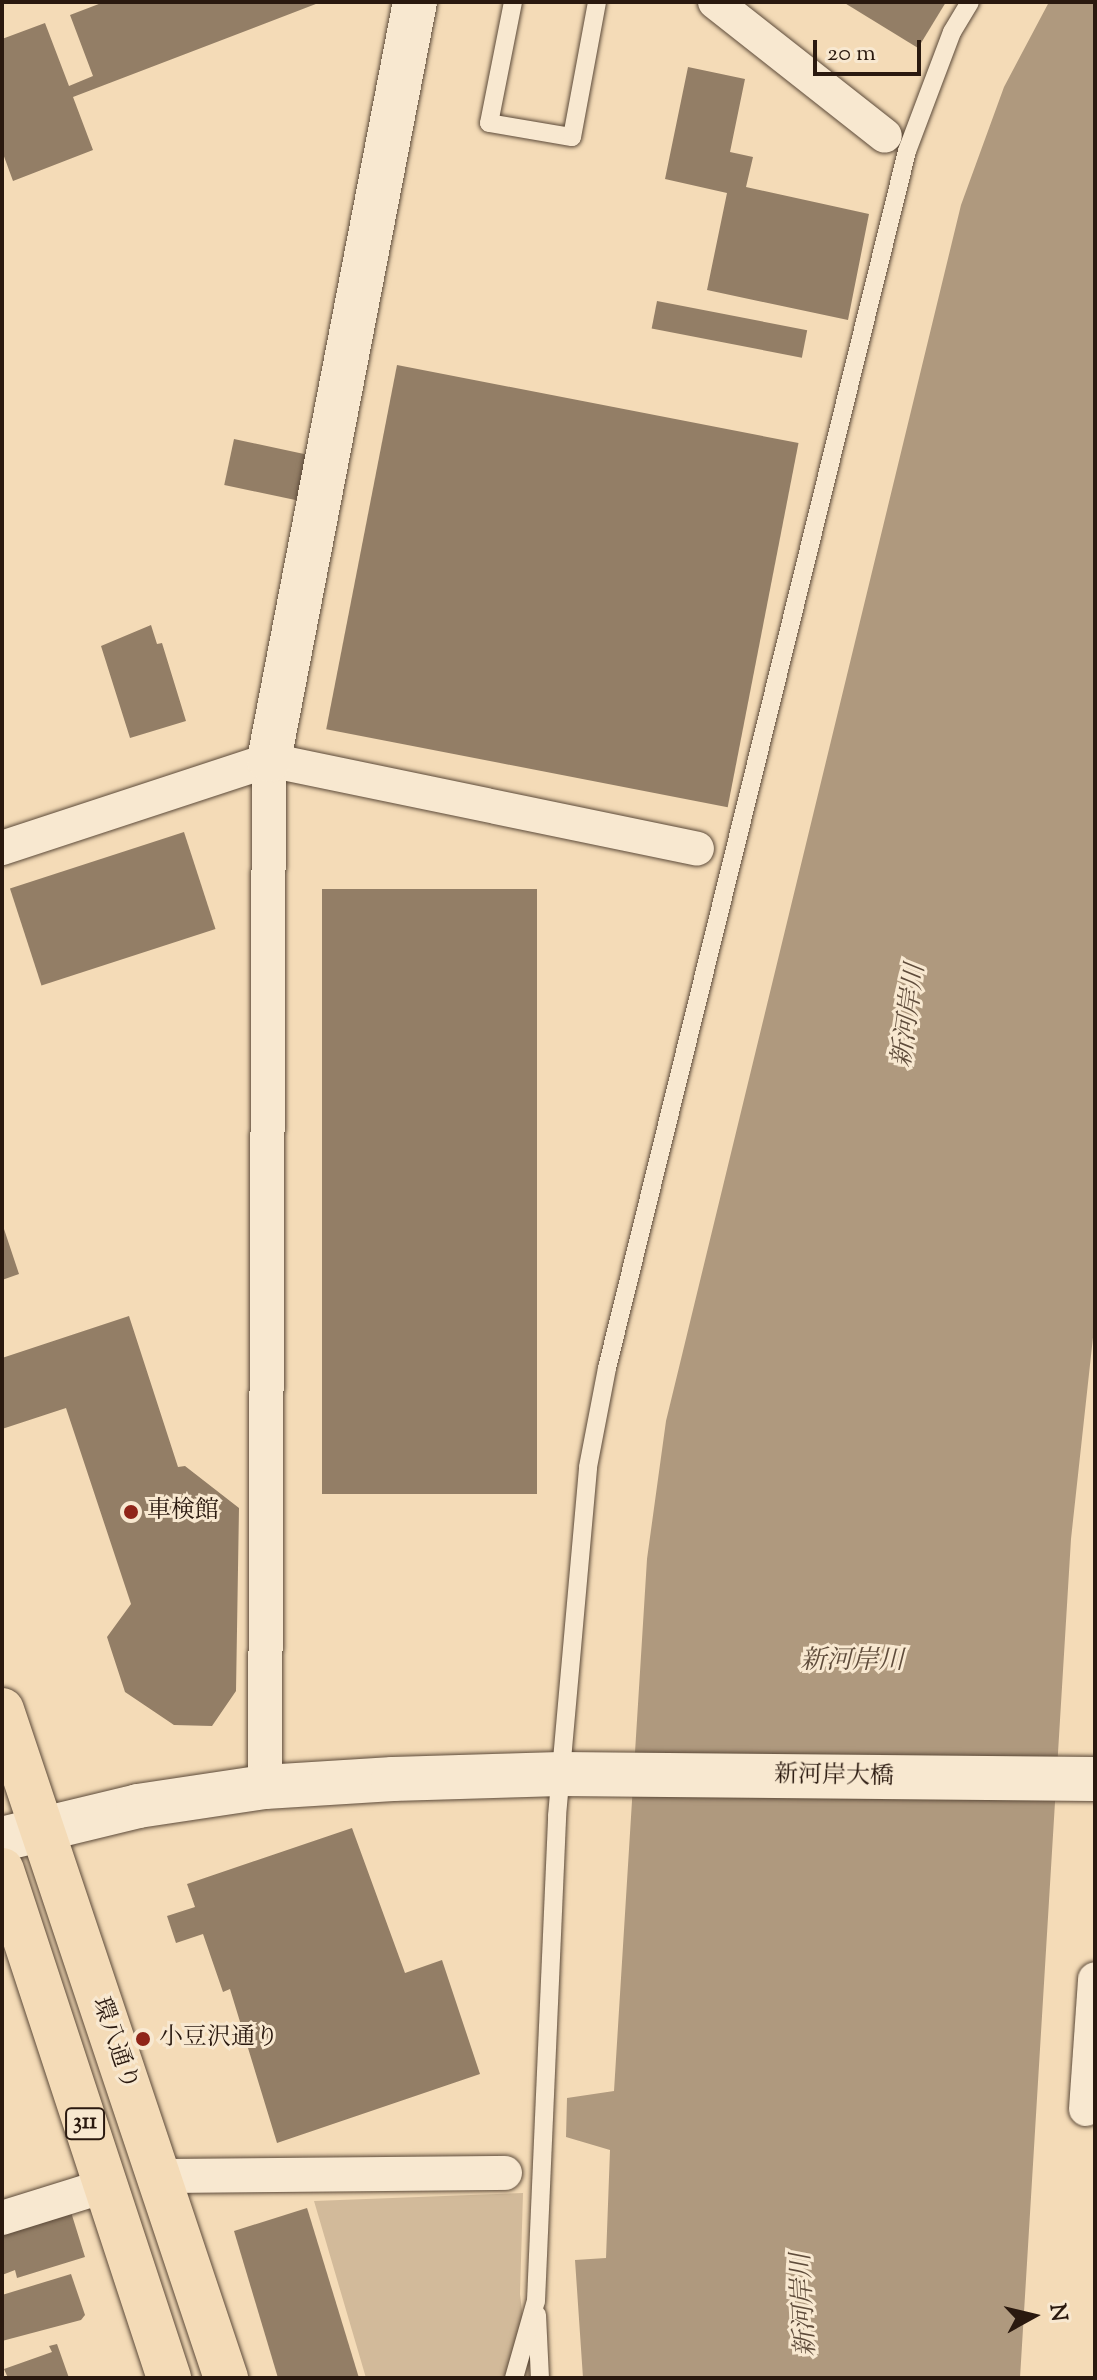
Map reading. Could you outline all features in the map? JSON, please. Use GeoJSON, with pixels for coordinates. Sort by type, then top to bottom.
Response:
{"type":"FeatureCollection","features":[{"type":"Feature","properties":{"kind":"main road","name":"環八通り"},"geometry":{"type":"LineString","coordinates":[[2,1710],[22,1834],[158,2176],[226,2378]]}},
{"type":"Feature","properties":{"kind":"main road","name":"311"},"geometry":{"type":"LineString","coordinates":[[2,1870],[169,2378]]}},
{"type":"Feature","properties":{"kind":"street"},"geometry":{"type":"LineString","coordinates":[[265,1787],[269,760],[415,2]]}},
{"type":"Feature","properties":{"kind":"street"},"geometry":{"type":"LineString","coordinates":[[715,2],[885,136]]}},
{"type":"Feature","properties":{"kind":"street"},"geometry":{"type":"LineString","coordinates":[[2,848],[269,760],[697,849]]}},
{"type":"Feature","properties":{"kind":"street","name":"新河岸大橋"},"geometry":{"type":"LineString","coordinates":[[22,1834],[138,1806],[265,1787],[566,1774],[1095,1779]]}},
{"type":"Feature","properties":{"kind":"street"},"geometry":{"type":"LineString","coordinates":[[1086,2109],[1095,1979]]}},
{"type":"Feature","properties":{"kind":"street"},"geometry":{"type":"LineString","coordinates":[[158,2176],[505,2173]]}},
{"type":"Feature","properties":{"kind":"street"},"geometry":{"type":"LineString","coordinates":[[2,2218],[105,2186]]}},
{"type":"Feature","properties":{"kind":"lane"},"geometry":{"type":"LineString","coordinates":[[513,2],[489,123],[572,137],[597,2]]}},
{"type":"Feature","properties":{"kind":"lane"},"geometry":{"type":"LineString","coordinates":[[540,2378],[536,2301],[566,1774],[588,1467],[607,1368],[907,151],[952,32],[970,2]]}},
{"type":"Feature","properties":{"kind":"lane"},"geometry":{"type":"LineString","coordinates":[[514,2378],[536,2301]]}},
{"type":"Feature","properties":{"kind":"shaded area"},"geometry":{"type":"Polygon","coordinates":[[[523,2193],[520,2294],[530,2378],[366,2378],[314,2201],[523,2193]]]}},
{"type":"Feature","properties":{"kind":"water","name":"新河岸川"},"geometry":{"type":"Polygon","coordinates":[[[1049,2],[1095,2],[1095,1319],[1071,1539],[1020,2378],[583,2378],[575,2260],[606,2258],[610,2150],[566,2137],[567,2098],[614,2091],[647,1559],[666,1421],[961,205],[1004,87],[1049,2]]]}},
{"type":"Feature","properties":{"kind":"building"},"geometry":{"type":"Polygon","coordinates":[[[104,2],[321,2],[73,97],[93,150],[13,181],[2,151],[2,39],[45,23],[69,86],[93,76],[70,15],[104,2]]]}},
{"type":"Feature","properties":{"kind":"building"},"geometry":{"type":"Polygon","coordinates":[[[843,2],[946,2],[918,48],[843,2]]]}},
{"type":"Feature","properties":{"kind":"building"},"geometry":{"type":"Polygon","coordinates":[[[688,67],[745,79],[730,152],[753,157],[746,187],[869,214],[848,320],[707,290],[727,193],[665,179],[688,67]]]}},
{"type":"Feature","properties":{"kind":"building"},"geometry":{"type":"Polygon","coordinates":[[[657,301],[807,330],[802,358],[652,328],[657,301]]]}},
{"type":"Feature","properties":{"kind":"building"},"geometry":{"type":"Polygon","coordinates":[[[397,365],[798,443],[728,807],[326,729],[397,365]]]}},
{"type":"Feature","properties":{"kind":"building"},"geometry":{"type":"Polygon","coordinates":[[[234,439],[306,454],[297,500],[224,485],[234,439]]]}},
{"type":"Feature","properties":{"kind":"building"},"geometry":{"type":"Polygon","coordinates":[[[151,625],[157,644],[162,643],[186,721],[130,738],[101,646],[151,625]]]}},
{"type":"Feature","properties":{"kind":"building"},"geometry":{"type":"Polygon","coordinates":[[[184,832],[216,929],[41,986],[10,889],[184,832]]]}},
{"type":"Feature","properties":{"kind":"building"},"geometry":{"type":"Polygon","coordinates":[[[322,889],[537,889],[537,1494],[322,1494],[322,889]]]}},
{"type":"Feature","properties":{"kind":"building"},"geometry":{"type":"Polygon","coordinates":[[[2,1223],[19,1274],[2,1280],[2,1223]]]}},
{"type":"Feature","properties":{"kind":"building"},"geometry":{"type":"Polygon","coordinates":[[[129,1316],[178,1467],[185,1466],[239,1508],[236,1691],[212,1726],[174,1725],[125,1692],[107,1637],[131,1604],[66,1408],[2,1429],[2,1358],[129,1316]]]}},
{"type":"Feature","properties":{"kind":"building"},"geometry":{"type":"Polygon","coordinates":[[[352,1828],[405,1973],[442,1960],[480,2074],[277,2143],[230,1989],[223,1992],[203,1934],[176,1943],[167,1916],[195,1907],[187,1884],[352,1828]]]}},
{"type":"Feature","properties":{"kind":"building"},"geometry":{"type":"Polygon","coordinates":[[[307,2208],[359,2378],[278,2378],[234,2231],[307,2208]]]}},
{"type":"Feature","properties":{"kind":"building"},"geometry":{"type":"Polygon","coordinates":[[[71,2212],[85,2257],[17,2278],[15,2270],[2,2275],[2,2234],[71,2212]]]}},
{"type":"Feature","properties":{"kind":"building"},"geometry":{"type":"Polygon","coordinates":[[[71,2274],[85,2315],[81,2320],[2,2341],[2,2295],[71,2274]]]}},
{"type":"Feature","properties":{"kind":"building"},"geometry":{"type":"Polygon","coordinates":[[[57,2344],[69,2378],[8,2378],[4,2369],[52,2352],[49,2346],[57,2344]]]}},
{"type":"Feature","properties":{"kind":"place","name":"車検館"},"geometry":{"type":"Point","coordinates":[131,1512]}},
{"type":"Feature","properties":{"kind":"place","name":"小豆沢通り"},"geometry":{"type":"Point","coordinates":[143,2039]}}]}
